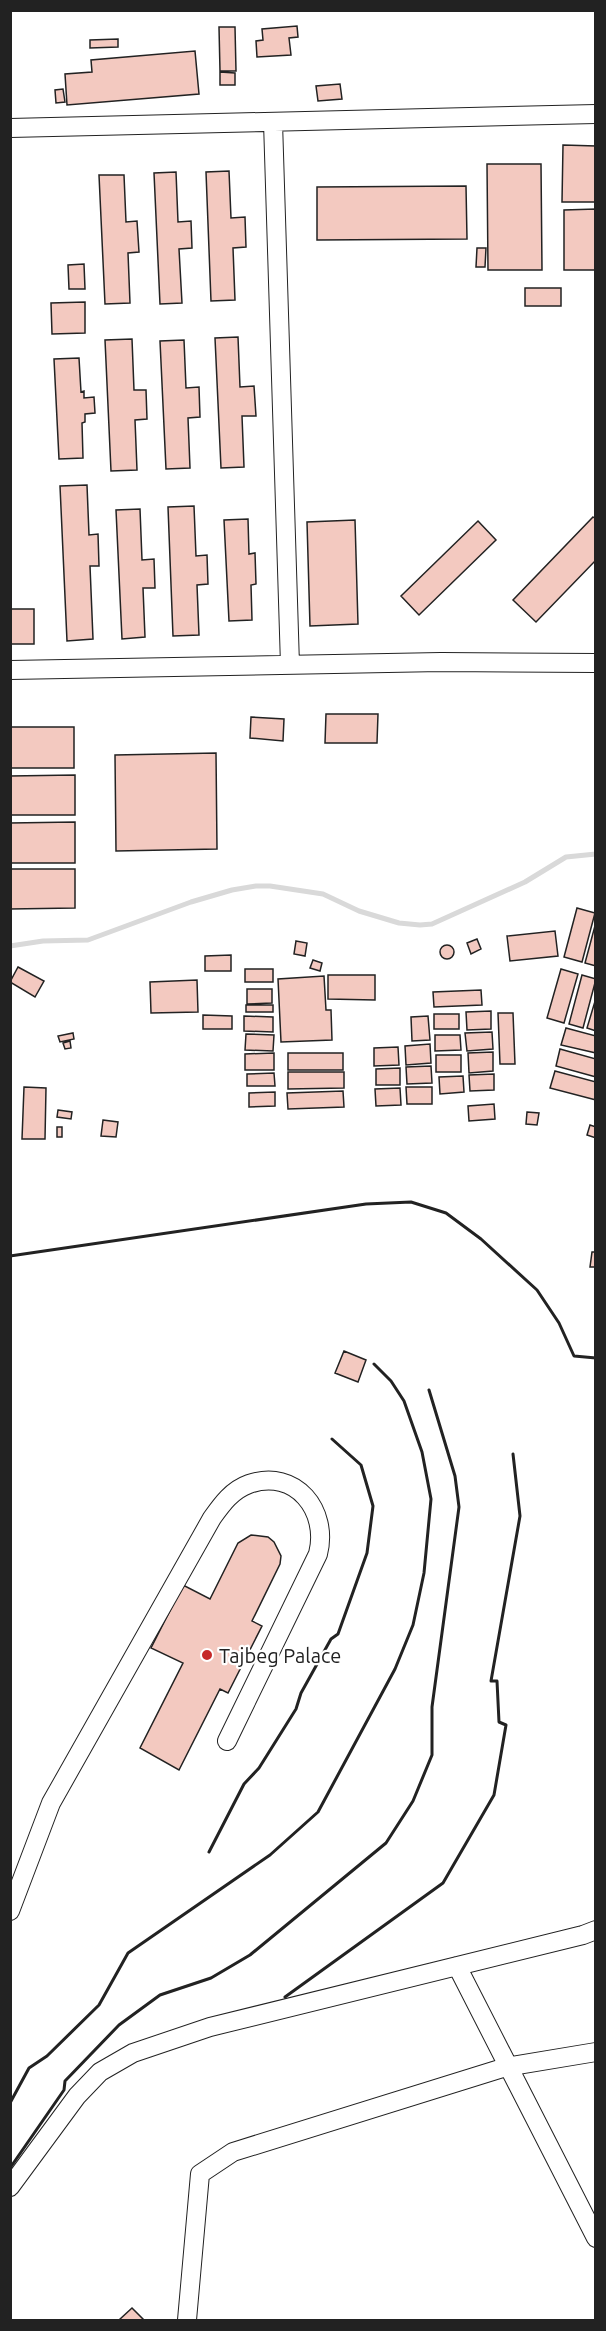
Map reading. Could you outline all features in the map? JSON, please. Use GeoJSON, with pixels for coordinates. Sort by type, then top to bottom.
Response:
{"type":"FeatureCollection","features":[{"type":"Feature","properties":{"kind":"street"},"geometry":{"type":"LineString","coordinates":[[10,128],[596,114]]}},
{"type":"Feature","properties":{"kind":"street"},"geometry":{"type":"LineString","coordinates":[[273,122],[290,665]]}},
{"type":"Feature","properties":{"kind":"street"},"geometry":{"type":"LineString","coordinates":[[10,670],[441,662],[596,663]]}},
{"type":"Feature","properties":{"kind":"street"},"geometry":{"type":"LineString","coordinates":[[10,1911],[51,1803],[212,1518],[229,1496],[238,1489],[261,1481],[274,1481],[296,1489],[313,1507],[319,1518],[321,1542],[318,1554],[227,1741]]}},
{"type":"Feature","properties":{"kind":"street"},"geometry":{"type":"LineString","coordinates":[[10,2187],[77,2096],[100,2072],[133,2053],[210,2027],[596,1930]]}},
{"type":"Feature","properties":{"kind":"street"},"geometry":{"type":"LineString","coordinates":[[457,1966],[506,2067],[596,2238]]}},
{"type":"Feature","properties":{"kind":"street"},"geometry":{"type":"LineString","coordinates":[[187,2320],[200,2174],[233,2152],[506,2067],[596,2052]]}},
{"type":"Feature","properties":{"kind":"building"},"geometry":{"type":"Polygon","coordinates":[[[297,26],[298,37],[289,38],[291,55],[257,57],[256,41],[263,40],[262,29],[297,26]]]}},
{"type":"Feature","properties":{"kind":"building"},"geometry":{"type":"Polygon","coordinates":[[[219,27],[235,27],[236,71],[220,71],[219,27]]]}},
{"type":"Feature","properties":{"kind":"building"},"geometry":{"type":"Polygon","coordinates":[[[118,39],[118,47],[90,48],[90,40],[118,39]]]}},
{"type":"Feature","properties":{"kind":"building"},"geometry":{"type":"Polygon","coordinates":[[[195,51],[199,94],[67,105],[65,74],[92,72],[91,60],[195,51]]]}},
{"type":"Feature","properties":{"kind":"building"},"geometry":{"type":"Polygon","coordinates":[[[220,72],[235,73],[235,85],[220,85],[220,72]]]}},
{"type":"Feature","properties":{"kind":"building"},"geometry":{"type":"Polygon","coordinates":[[[340,84],[342,99],[318,101],[316,86],[340,84]]]}},
{"type":"Feature","properties":{"kind":"building"},"geometry":{"type":"Polygon","coordinates":[[[63,89],[65,102],[56,103],[55,90],[63,89]]]}},
{"type":"Feature","properties":{"kind":"building"},"geometry":{"type":"Polygon","coordinates":[[[563,145],[596,146],[596,202],[562,202],[563,145]]]}},
{"type":"Feature","properties":{"kind":"building"},"geometry":{"type":"Polygon","coordinates":[[[487,164],[541,164],[542,270],[488,270],[487,164]]]}},
{"type":"Feature","properties":{"kind":"building"},"geometry":{"type":"Polygon","coordinates":[[[229,171],[231,218],[245,217],[246,247],[233,248],[235,300],[211,301],[206,172],[229,171]]]}},
{"type":"Feature","properties":{"kind":"building"},"geometry":{"type":"Polygon","coordinates":[[[176,172],[178,222],[191,221],[192,248],[179,249],[182,303],[160,304],[154,173],[176,172]]]}},
{"type":"Feature","properties":{"kind":"building"},"geometry":{"type":"Polygon","coordinates":[[[99,175],[124,175],[126,222],[137,221],[139,252],[128,253],[130,303],[105,304],[99,175]]]}},
{"type":"Feature","properties":{"kind":"building"},"geometry":{"type":"Polygon","coordinates":[[[466,186],[467,239],[317,240],[317,187],[466,186]]]}},
{"type":"Feature","properties":{"kind":"building"},"geometry":{"type":"Polygon","coordinates":[[[596,209],[596,270],[564,270],[564,210],[596,209]]]}},
{"type":"Feature","properties":{"kind":"building"},"geometry":{"type":"Polygon","coordinates":[[[477,248],[486,248],[485,267],[476,267],[477,248]]]}},
{"type":"Feature","properties":{"kind":"building"},"geometry":{"type":"Polygon","coordinates":[[[84,264],[85,289],[69,289],[68,265],[84,264]]]}},
{"type":"Feature","properties":{"kind":"building"},"geometry":{"type":"Polygon","coordinates":[[[525,288],[561,288],[561,306],[525,306],[525,288]]]}},
{"type":"Feature","properties":{"kind":"building"},"geometry":{"type":"Polygon","coordinates":[[[85,302],[85,333],[52,334],[51,303],[85,302]]]}},
{"type":"Feature","properties":{"kind":"building"},"geometry":{"type":"Polygon","coordinates":[[[238,337],[240,387],[254,386],[256,416],[242,416],[244,467],[221,468],[215,338],[238,337]]]}},
{"type":"Feature","properties":{"kind":"building"},"geometry":{"type":"Polygon","coordinates":[[[132,339],[134,390],[146,390],[147,419],[135,420],[137,470],[111,471],[105,340],[132,339]]]}},
{"type":"Feature","properties":{"kind":"building"},"geometry":{"type":"Polygon","coordinates":[[[184,340],[186,388],[199,387],[200,417],[188,418],[190,468],[166,469],[160,341],[184,340]]]}},
{"type":"Feature","properties":{"kind":"building"},"geometry":{"type":"Polygon","coordinates":[[[79,358],[81,392],[84,391],[84,398],[94,397],[95,413],[85,414],[85,422],[82,423],[83,458],[59,459],[54,359],[79,358]]]}},
{"type":"Feature","properties":{"kind":"building"},"geometry":{"type":"Polygon","coordinates":[[[87,485],[89,535],[98,534],[99,566],[90,566],[93,639],[67,641],[60,486],[87,485]]]}},
{"type":"Feature","properties":{"kind":"building"},"geometry":{"type":"Polygon","coordinates":[[[194,506],[196,556],[207,555],[208,584],[197,585],[199,635],[173,636],[168,507],[194,506]]]}},
{"type":"Feature","properties":{"kind":"building"},"geometry":{"type":"Polygon","coordinates":[[[140,509],[142,560],[154,559],[155,588],[143,588],[145,637],[122,639],[116,510],[140,509]]]}},
{"type":"Feature","properties":{"kind":"building"},"geometry":{"type":"Polygon","coordinates":[[[593,517],[596,519],[596,560],[536,622],[513,600],[593,517]]]}},
{"type":"Feature","properties":{"kind":"building"},"geometry":{"type":"Polygon","coordinates":[[[248,519],[249,554],[255,553],[256,584],[251,585],[252,620],[229,621],[224,520],[248,519]]]}},
{"type":"Feature","properties":{"kind":"building"},"geometry":{"type":"Polygon","coordinates":[[[355,520],[358,624],[310,626],[307,522],[355,520]]]}},
{"type":"Feature","properties":{"kind":"building"},"geometry":{"type":"Polygon","coordinates":[[[478,521],[496,540],[419,615],[401,596],[478,521]]]}},
{"type":"Feature","properties":{"kind":"building"},"geometry":{"type":"Polygon","coordinates":[[[10,609],[34,609],[34,644],[10,644],[10,609]]]}},
{"type":"Feature","properties":{"kind":"building"},"geometry":{"type":"Polygon","coordinates":[[[326,714],[378,714],[377,743],[325,743],[326,714]]]}},
{"type":"Feature","properties":{"kind":"building"},"geometry":{"type":"Polygon","coordinates":[[[251,717],[284,719],[283,741],[250,738],[251,717]]]}},
{"type":"Feature","properties":{"kind":"building"},"geometry":{"type":"Polygon","coordinates":[[[10,727],[74,727],[74,768],[10,768],[10,727]]]}},
{"type":"Feature","properties":{"kind":"building"},"geometry":{"type":"Polygon","coordinates":[[[216,753],[217,849],[116,851],[115,755],[216,753]]]}},
{"type":"Feature","properties":{"kind":"building"},"geometry":{"type":"Polygon","coordinates":[[[75,775],[75,815],[10,815],[10,776],[75,775]]]}},
{"type":"Feature","properties":{"kind":"building"},"geometry":{"type":"Polygon","coordinates":[[[75,822],[75,863],[10,863],[10,823],[75,822]]]}},
{"type":"Feature","properties":{"kind":"building"},"geometry":{"type":"Polygon","coordinates":[[[10,869],[75,869],[75,908],[10,909],[10,869]]]}},
{"type":"Feature","properties":{"kind":"building"},"geometry":{"type":"Polygon","coordinates":[[[577,908],[595,913],[582,962],[564,957],[577,908]]]}},
{"type":"Feature","properties":{"kind":"building"},"geometry":{"type":"Polygon","coordinates":[[[596,922],[596,966],[585,963],[596,922]]]}},
{"type":"Feature","properties":{"kind":"building"},"geometry":{"type":"Polygon","coordinates":[[[555,931],[558,956],[510,961],[507,936],[555,931]]]}},
{"type":"Feature","properties":{"kind":"building"},"geometry":{"type":"Polygon","coordinates":[[[477,939],[481,949],[471,954],[467,943],[477,939]]]}},
{"type":"Feature","properties":{"kind":"building"},"geometry":{"type":"Polygon","coordinates":[[[296,941],[307,943],[305,956],[294,954],[296,941]]]}},
{"type":"Feature","properties":{"kind":"building"},"geometry":{"type":"Polygon","coordinates":[[[447,945],[452,947],[454,952],[452,957],[447,959],[442,957],[440,952],[442,947],[447,945]]]}},
{"type":"Feature","properties":{"kind":"building"},"geometry":{"type":"Polygon","coordinates":[[[231,955],[231,971],[205,971],[205,956],[231,955]]]}},
{"type":"Feature","properties":{"kind":"building"},"geometry":{"type":"Polygon","coordinates":[[[313,960],[322,963],[320,971],[310,968],[313,960]]]}},
{"type":"Feature","properties":{"kind":"building"},"geometry":{"type":"Polygon","coordinates":[[[18,967],[44,981],[35,997],[10,982],[18,967]]]}},
{"type":"Feature","properties":{"kind":"building"},"geometry":{"type":"Polygon","coordinates":[[[245,969],[273,969],[273,982],[245,982],[245,969]]]}},
{"type":"Feature","properties":{"kind":"building"},"geometry":{"type":"Polygon","coordinates":[[[561,969],[578,974],[564,1023],[547,1018],[561,969]]]}},
{"type":"Feature","properties":{"kind":"building"},"geometry":{"type":"Polygon","coordinates":[[[328,975],[375,975],[375,1000],[328,999],[328,975]]]}},
{"type":"Feature","properties":{"kind":"building"},"geometry":{"type":"Polygon","coordinates":[[[582,975],[596,979],[583,1028],[569,1024],[582,975]]]}},
{"type":"Feature","properties":{"kind":"building"},"geometry":{"type":"Polygon","coordinates":[[[324,976],[326,1010],[331,1010],[332,1040],[281,1042],[278,979],[324,976]]]}},
{"type":"Feature","properties":{"kind":"building"},"geometry":{"type":"Polygon","coordinates":[[[197,980],[198,1012],[151,1013],[150,982],[197,980]]]}},
{"type":"Feature","properties":{"kind":"building"},"geometry":{"type":"Polygon","coordinates":[[[247,989],[272,989],[272,1003],[247,1004],[247,989]]]}},
{"type":"Feature","properties":{"kind":"building"},"geometry":{"type":"Polygon","coordinates":[[[481,990],[482,1005],[434,1007],[433,992],[481,990]]]}},
{"type":"Feature","properties":{"kind":"building"},"geometry":{"type":"Polygon","coordinates":[[[596,998],[596,1031],[587,1028],[596,998]]]}},
{"type":"Feature","properties":{"kind":"building"},"geometry":{"type":"Polygon","coordinates":[[[246,1005],[273,1005],[273,1012],[246,1012],[246,1005]]]}},
{"type":"Feature","properties":{"kind":"building"},"geometry":{"type":"Polygon","coordinates":[[[491,1011],[491,1029],[467,1030],[466,1012],[491,1011]]]}},
{"type":"Feature","properties":{"kind":"building"},"geometry":{"type":"Polygon","coordinates":[[[498,1013],[513,1013],[515,1064],[500,1064],[498,1013]]]}},
{"type":"Feature","properties":{"kind":"building"},"geometry":{"type":"Polygon","coordinates":[[[434,1014],[459,1014],[459,1029],[434,1029],[434,1014]]]}},
{"type":"Feature","properties":{"kind":"building"},"geometry":{"type":"Polygon","coordinates":[[[203,1015],[232,1016],[232,1029],[203,1029],[203,1015]]]}},
{"type":"Feature","properties":{"kind":"building"},"geometry":{"type":"Polygon","coordinates":[[[244,1016],[273,1017],[273,1032],[244,1031],[244,1016]]]}},
{"type":"Feature","properties":{"kind":"building"},"geometry":{"type":"Polygon","coordinates":[[[428,1016],[430,1040],[412,1041],[411,1017],[428,1016]]]}},
{"type":"Feature","properties":{"kind":"building"},"geometry":{"type":"Polygon","coordinates":[[[566,1028],[596,1036],[596,1053],[561,1045],[566,1028]]]}},
{"type":"Feature","properties":{"kind":"building"},"geometry":{"type":"Polygon","coordinates":[[[492,1032],[493,1049],[467,1051],[465,1033],[492,1032]]]}},
{"type":"Feature","properties":{"kind":"building"},"geometry":{"type":"Polygon","coordinates":[[[73,1033],[74,1039],[60,1042],[58,1036],[73,1033]]]}},
{"type":"Feature","properties":{"kind":"building"},"geometry":{"type":"Polygon","coordinates":[[[246,1034],[274,1035],[273,1051],[245,1050],[246,1034]]]}},
{"type":"Feature","properties":{"kind":"building"},"geometry":{"type":"Polygon","coordinates":[[[435,1035],[460,1035],[461,1050],[435,1051],[435,1035]]]}},
{"type":"Feature","properties":{"kind":"building"},"geometry":{"type":"Polygon","coordinates":[[[70,1041],[71,1048],[65,1049],[63,1043],[70,1041]]]}},
{"type":"Feature","properties":{"kind":"building"},"geometry":{"type":"Polygon","coordinates":[[[430,1044],[431,1063],[406,1065],[405,1046],[430,1044]]]}},
{"type":"Feature","properties":{"kind":"building"},"geometry":{"type":"Polygon","coordinates":[[[398,1047],[399,1065],[374,1066],[374,1048],[398,1047]]]}},
{"type":"Feature","properties":{"kind":"building"},"geometry":{"type":"Polygon","coordinates":[[[560,1049],[596,1059],[596,1077],[556,1066],[560,1049]]]}},
{"type":"Feature","properties":{"kind":"building"},"geometry":{"type":"Polygon","coordinates":[[[493,1052],[493,1071],[469,1073],[468,1053],[493,1052]]]}},
{"type":"Feature","properties":{"kind":"building"},"geometry":{"type":"Polygon","coordinates":[[[274,1053],[274,1070],[245,1070],[245,1054],[274,1053]]]}},
{"type":"Feature","properties":{"kind":"building"},"geometry":{"type":"Polygon","coordinates":[[[288,1053],[343,1053],[343,1070],[288,1070],[288,1053]]]}},
{"type":"Feature","properties":{"kind":"building"},"geometry":{"type":"Polygon","coordinates":[[[436,1055],[461,1055],[461,1072],[436,1072],[436,1055]]]}},
{"type":"Feature","properties":{"kind":"building"},"geometry":{"type":"Polygon","coordinates":[[[431,1066],[432,1083],[407,1084],[406,1067],[431,1066]]]}},
{"type":"Feature","properties":{"kind":"building"},"geometry":{"type":"Polygon","coordinates":[[[400,1068],[400,1085],[376,1085],[376,1069],[400,1068]]]}},
{"type":"Feature","properties":{"kind":"building"},"geometry":{"type":"Polygon","coordinates":[[[555,1071],[596,1082],[596,1100],[550,1088],[555,1071]]]}},
{"type":"Feature","properties":{"kind":"building"},"geometry":{"type":"Polygon","coordinates":[[[288,1072],[344,1072],[344,1088],[288,1089],[288,1072]]]}},
{"type":"Feature","properties":{"kind":"building"},"geometry":{"type":"Polygon","coordinates":[[[274,1073],[275,1086],[247,1086],[247,1074],[274,1073]]]}},
{"type":"Feature","properties":{"kind":"building"},"geometry":{"type":"Polygon","coordinates":[[[494,1074],[494,1090],[470,1091],[469,1075],[494,1074]]]}},
{"type":"Feature","properties":{"kind":"building"},"geometry":{"type":"Polygon","coordinates":[[[463,1076],[464,1092],[440,1094],[439,1077],[463,1076]]]}},
{"type":"Feature","properties":{"kind":"building"},"geometry":{"type":"Polygon","coordinates":[[[24,1087],[46,1088],[45,1139],[22,1139],[24,1087]]]}},
{"type":"Feature","properties":{"kind":"building"},"geometry":{"type":"Polygon","coordinates":[[[406,1087],[432,1087],[432,1104],[407,1104],[406,1087]]]}},
{"type":"Feature","properties":{"kind":"building"},"geometry":{"type":"Polygon","coordinates":[[[400,1088],[401,1105],[376,1106],[375,1089],[400,1088]]]}},
{"type":"Feature","properties":{"kind":"building"},"geometry":{"type":"Polygon","coordinates":[[[343,1091],[344,1107],[288,1109],[287,1093],[343,1091]]]}},
{"type":"Feature","properties":{"kind":"building"},"geometry":{"type":"Polygon","coordinates":[[[275,1092],[275,1106],[249,1107],[249,1093],[275,1092]]]}},
{"type":"Feature","properties":{"kind":"building"},"geometry":{"type":"Polygon","coordinates":[[[494,1104],[495,1119],[469,1121],[468,1106],[494,1104]]]}},
{"type":"Feature","properties":{"kind":"building"},"geometry":{"type":"Polygon","coordinates":[[[58,1110],[72,1112],[71,1119],[57,1117],[58,1110]]]}},
{"type":"Feature","properties":{"kind":"building"},"geometry":{"type":"Polygon","coordinates":[[[527,1112],[539,1113],[537,1125],[526,1124],[527,1112]]]}},
{"type":"Feature","properties":{"kind":"building"},"geometry":{"type":"Polygon","coordinates":[[[103,1120],[118,1122],[116,1137],[101,1136],[103,1120]]]}},
{"type":"Feature","properties":{"kind":"building"},"geometry":{"type":"Polygon","coordinates":[[[590,1125],[596,1127],[596,1138],[587,1135],[590,1125]]]}},
{"type":"Feature","properties":{"kind":"building"},"geometry":{"type":"Polygon","coordinates":[[[57,1127],[62,1127],[62,1137],[57,1137],[57,1127]]]}},
{"type":"Feature","properties":{"kind":"building"},"geometry":{"type":"Polygon","coordinates":[[[592,1252],[596,1252],[596,1267],[590,1267],[592,1252]]]}},
{"type":"Feature","properties":{"kind":"building"},"geometry":{"type":"Polygon","coordinates":[[[344,1351],[366,1360],[358,1382],[335,1373],[344,1351]]]}},
{"type":"Feature","properties":{"kind":"building","name":"Tajbeg Palace"},"geometry":{"type":"Polygon","coordinates":[[[251,1535],[268,1537],[274,1542],[281,1556],[280,1564],[252,1621],[262,1626],[228,1693],[220,1689],[179,1770],[140,1748],[183,1663],[151,1648],[183,1585],[210,1599],[238,1543],[251,1535]]]}},
{"type":"Feature","properties":{"kind":"building"},"geometry":{"type":"Polygon","coordinates":[[[132,2308],[144,2320],[119,2320],[132,2308]]]}},
{"type":"Feature","properties":{"kind":"waterway"},"geometry":{"type":"LineString","coordinates":[[10,946],[43,941],[88,940],[191,902],[232,890],[256,886],[323,894],[359,911],[399,923],[432,924],[525,882],[566,857],[596,854]]}},
{"type":"Feature","properties":{"kind":"wall"},"geometry":{"type":"LineString","coordinates":[[10,1256],[366,1204],[411,1202],[446,1213],[481,1239],[537,1290],[559,1323],[574,1356],[596,1358]]}},
{"type":"Feature","properties":{"kind":"wall"},"geometry":{"type":"LineString","coordinates":[[10,2103],[29,2068],[47,2056],[99,2005],[128,1953],[270,1855],[318,1812],[395,1669],[413,1625],[424,1573],[431,1499],[422,1452],[404,1401],[391,1381],[374,1364]]}},
{"type":"Feature","properties":{"kind":"wall"},"geometry":{"type":"LineString","coordinates":[[10,2168],[64,2090],[65,2081],[119,2025],[160,1995],[211,1978],[250,1955],[386,1843],[413,1801],[432,1755],[432,1707],[459,1507],[455,1476],[429,1390]]}},
{"type":"Feature","properties":{"kind":"wall"},"geometry":{"type":"LineString","coordinates":[[209,1852],[244,1784],[259,1768],[296,1709],[301,1693],[331,1639],[338,1634],[367,1553],[373,1506],[361,1465],[332,1439]]}},
{"type":"Feature","properties":{"kind":"wall"},"geometry":{"type":"LineString","coordinates":[[285,1997],[443,1883],[494,1795],[506,1725],[499,1722],[497,1681],[491,1681],[520,1516],[513,1454]]}},
{"type":"Feature","properties":{"kind":"place","name":"Tajbeg Palace"},"geometry":{"type":"Point","coordinates":[207,1655]}}]}
